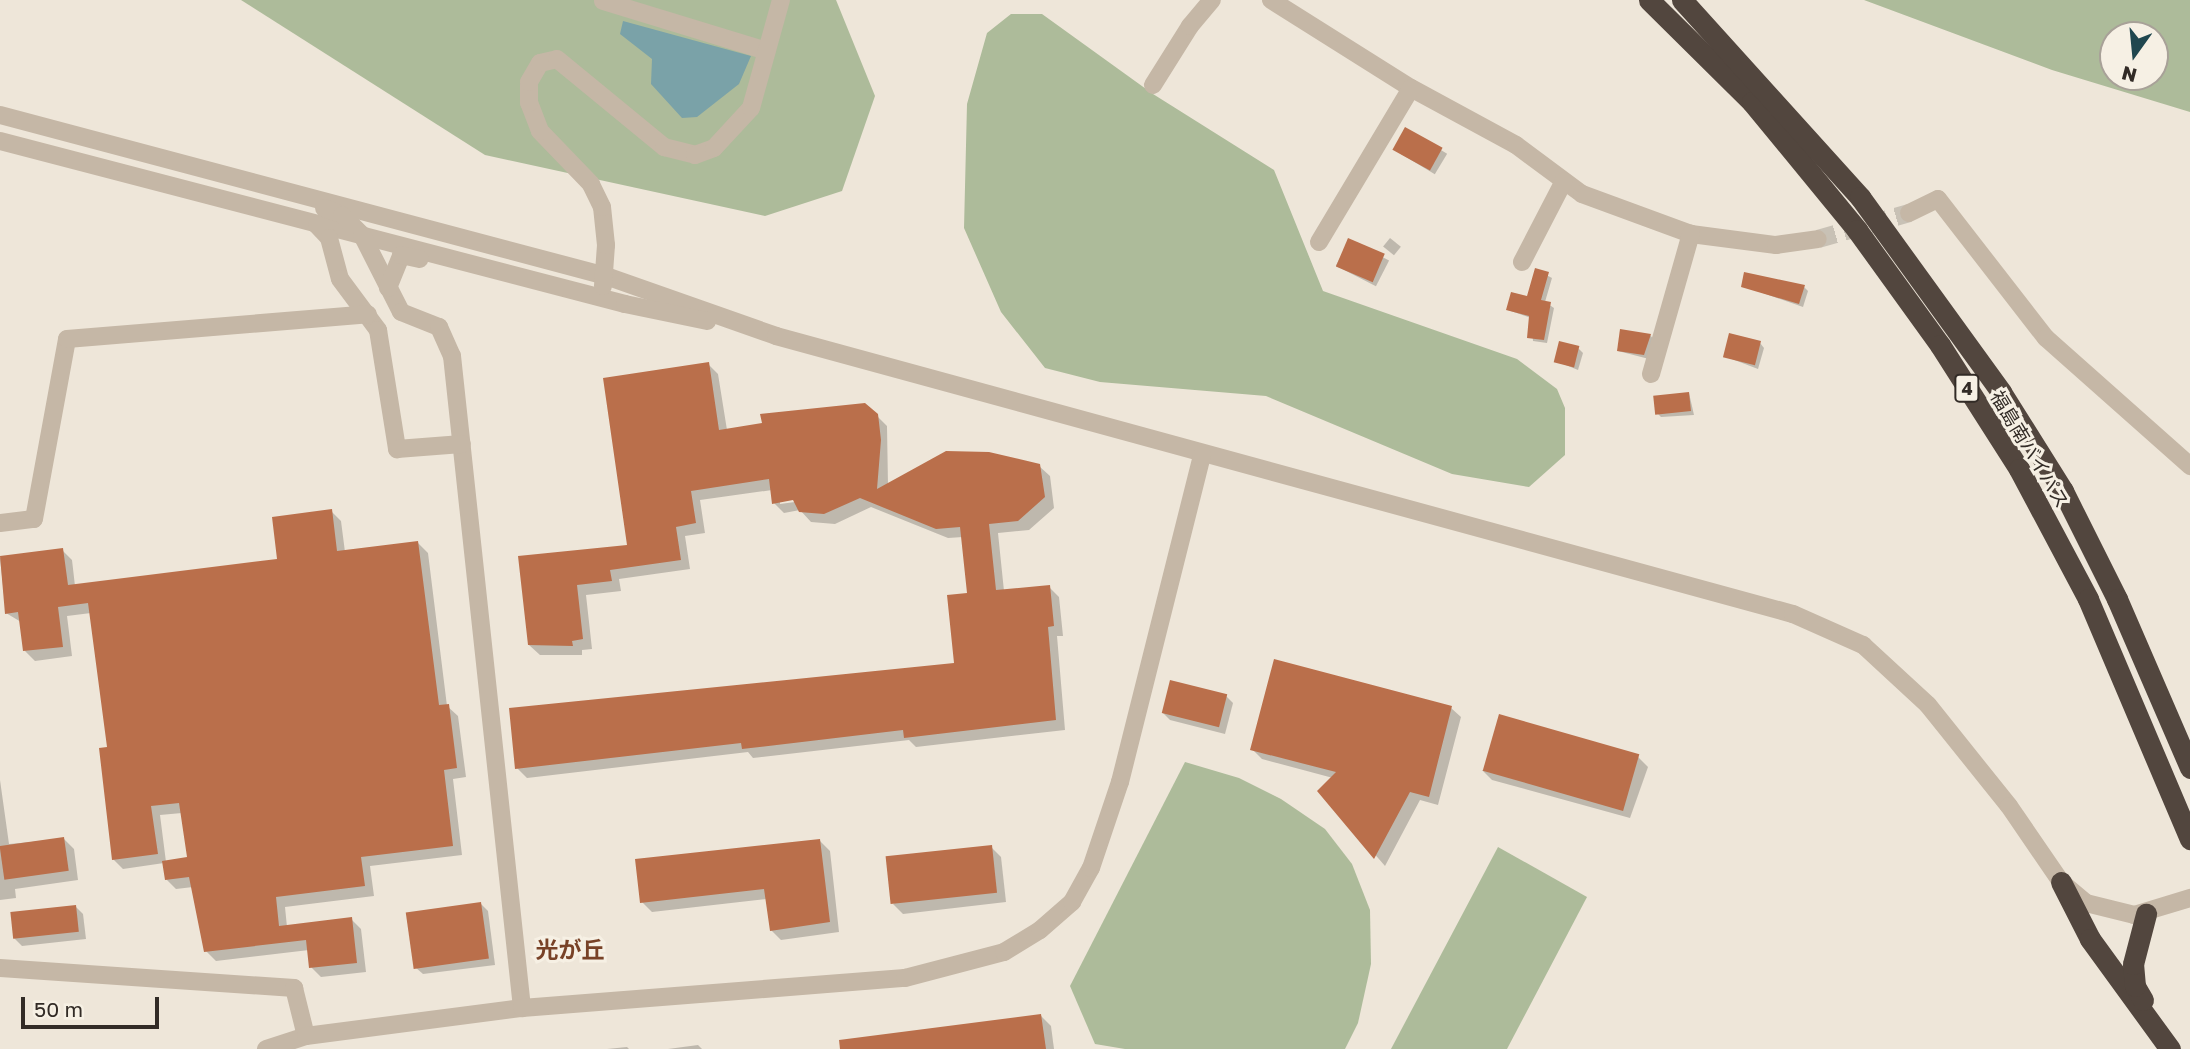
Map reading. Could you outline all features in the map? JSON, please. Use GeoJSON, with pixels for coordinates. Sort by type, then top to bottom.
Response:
{"type":"FeatureCollection","features":[{"type":"Feature","properties":{"kind":"highway","name":"福島南バイパス"},"geometry":{"type":"LineString","coordinates":[[1649,0],[1752,102],[1857,230],[1940,345],[2019,469],[2088,599],[2190,839]]}},
{"type":"Feature","properties":{"kind":"highway","name":"福島南バイパス"},"geometry":{"type":"LineString","coordinates":[[1682,0],[1860,197],[2001,392],[2069,503],[2190,768]]}},
{"type":"Feature","properties":{"kind":"highway"},"geometry":{"type":"LineString","coordinates":[[2061,882],[2090,939],[2173,1049]]}},
{"type":"Feature","properties":{"kind":"highway"},"geometry":{"type":"LineString","coordinates":[[2152,911],[2133,964],[2135,986],[2173,1049]]}},
{"type":"Feature","properties":{"kind":"street"},"geometry":{"type":"LineString","coordinates":[[600,297],[606,276],[602,207],[591,184],[540,131],[529,103],[529,82],[540,63],[557,59],[664,147],[695,155],[714,148],[751,108],[781,0]]}},
{"type":"Feature","properties":{"kind":"street"},"geometry":{"type":"LineString","coordinates":[[1153,85],[1190,26],[1212,0]]}},
{"type":"Feature","properties":{"kind":"street"},"geometry":{"type":"LineString","coordinates":[[1271,0],[1411,88],[1516,145],[1582,194],[1629,214],[1691,234],[1776,246],[1818,239]]}},
{"type":"Feature","properties":{"kind":"street"},"geometry":{"type":"LineString","coordinates":[[603,1],[767,51]]}},
{"type":"Feature","properties":{"kind":"street"},"geometry":{"type":"LineString","coordinates":[[1319,242],[1411,88]]}},
{"type":"Feature","properties":{"kind":"street"},"geometry":{"type":"LineString","coordinates":[[0,114],[606,276],[776,336]]}},
{"type":"Feature","properties":{"kind":"street"},"geometry":{"type":"LineString","coordinates":[[0,141],[317,225],[355,231],[600,297],[776,336],[1202,455],[1780,610],[1863,645],[1928,705],[2008,806],[2061,882],[2104,911],[2152,911],[2190,898]]}},
{"type":"Feature","properties":{"kind":"street"},"geometry":{"type":"LineString","coordinates":[[244,179],[251,187],[335,211],[355,231],[401,312],[439,327],[452,356],[522,1008]]}},
{"type":"Feature","properties":{"kind":"street"},"geometry":{"type":"LineString","coordinates":[[1522,262],[1564,181]]}},
{"type":"Feature","properties":{"kind":"street"},"geometry":{"type":"LineString","coordinates":[[1909,213],[1938,199],[2046,338],[2190,466]]}},
{"type":"Feature","properties":{"kind":"street"},"geometry":{"type":"LineString","coordinates":[[344,280],[343,243],[355,231],[387,216]]}},
{"type":"Feature","properties":{"kind":"street"},"geometry":{"type":"LineString","coordinates":[[317,225],[329,237],[344,280],[378,330],[397,449],[462,444]]}},
{"type":"Feature","properties":{"kind":"street"},"geometry":{"type":"LineString","coordinates":[[1651,374],[1691,234]]}},
{"type":"Feature","properties":{"kind":"street"},"geometry":{"type":"LineString","coordinates":[[388,288],[401,255],[474,271],[488,267]]}},
{"type":"Feature","properties":{"kind":"street"},"geometry":{"type":"LineString","coordinates":[[0,523],[34,519],[67,339],[368,314]]}},
{"type":"Feature","properties":{"kind":"street"},"geometry":{"type":"LineString","coordinates":[[266,1049],[306,1036],[522,1008],[905,978],[1004,952],[1040,930],[1072,902],[1091,868],[1120,782],[1202,455]]}},
{"type":"Feature","properties":{"kind":"street"},"geometry":{"type":"LineString","coordinates":[[0,968],[294,988],[306,1036]]}},
{"type":"Feature","properties":{"kind":"green space"},"geometry":{"type":"Polygon","coordinates":[[[241,0],[836,0],[875,96],[842,191],[765,216],[485,155],[241,0]]]}},
{"type":"Feature","properties":{"kind":"green space"},"geometry":{"type":"Polygon","coordinates":[[[1864,0],[2190,0],[2190,112],[2121,91],[2169,91],[2169,21],[2099,21],[2099,84],[2052,70],[1864,0]]]}},
{"type":"Feature","properties":{"kind":"green space"},"geometry":{"type":"Polygon","coordinates":[[[1011,14],[1042,14],[1153,94],[1274,170],[1323,291],[1517,359],[1557,389],[1565,408],[1565,455],[1529,487],[1452,474],[1266,396],[1100,382],[1045,368],[1001,312],[964,228],[967,104],[987,33],[1011,14]]]}},
{"type":"Feature","properties":{"kind":"green space"},"geometry":{"type":"Polygon","coordinates":[[[1185,762],[1239,778],[1281,799],[1325,829],[1352,864],[1370,910],[1371,964],[1358,1023],[1345,1049],[1125,1049],[1095,1044],[1070,986],[1185,762]]]}},
{"type":"Feature","properties":{"kind":"green space"},"geometry":{"type":"Polygon","coordinates":[[[1498,847],[1587,897],[1507,1049],[1391,1049],[1498,847]]]}},
{"type":"Feature","properties":{"kind":"water"},"geometry":{"type":"Polygon","coordinates":[[[623,21],[751,56],[739,84],[697,117],[682,118],[651,84],[652,59],[620,34],[623,21]]]}},
{"type":"Feature","properties":{"kind":"building"},"geometry":{"type":"Polygon","coordinates":[[[1405,127],[1443,148],[1430,171],[1392,150],[1405,127]]]}},
{"type":"Feature","properties":{"kind":"building"},"geometry":{"type":"Polygon","coordinates":[[[1348,238],[1385,254],[1373,282],[1336,267],[1348,238]]]}},
{"type":"Feature","properties":{"kind":"building"},"geometry":{"type":"Polygon","coordinates":[[[1535,268],[1549,272],[1541,300],[1551,302],[1544,340],[1527,338],[1529,316],[1506,310],[1511,292],[1527,296],[1535,268]]]}},
{"type":"Feature","properties":{"kind":"building"},"geometry":{"type":"Polygon","coordinates":[[[1744,272],[1805,285],[1799,304],[1741,287],[1744,272]]]}},
{"type":"Feature","properties":{"kind":"building"},"geometry":{"type":"Polygon","coordinates":[[[1620,329],[1651,334],[1644,355],[1617,351],[1620,329]]]}},
{"type":"Feature","properties":{"kind":"building"},"geometry":{"type":"Polygon","coordinates":[[[1729,333],[1761,341],[1755,365],[1723,357],[1729,333]]]}},
{"type":"Feature","properties":{"kind":"building"},"geometry":{"type":"Polygon","coordinates":[[[1559,341],[1579,346],[1574,367],[1554,362],[1559,341]]]}},
{"type":"Feature","properties":{"kind":"building"},"geometry":{"type":"Polygon","coordinates":[[[709,362],[719,430],[762,423],[760,414],[865,403],[878,414],[881,440],[877,489],[946,451],[989,452],[1040,464],[1045,497],[1018,521],[989,524],[996,590],[1050,585],[1054,626],[1048,627],[1056,720],[904,738],[903,730],[742,749],[741,743],[515,769],[509,708],[954,663],[947,595],[967,593],[960,527],[936,529],[860,498],[824,514],[799,512],[793,500],[772,504],[769,479],[691,491],[696,523],[676,527],[681,560],[610,570],[612,581],[577,585],[583,639],[572,641],[573,646],[528,645],[518,556],[627,545],[603,378],[709,362]]]}},
{"type":"Feature","properties":{"kind":"building"},"geometry":{"type":"Polygon","coordinates":[[[1689,392],[1691,411],[1655,415],[1653,396],[1689,392]]]}},
{"type":"Feature","properties":{"kind":"building"},"geometry":{"type":"Polygon","coordinates":[[[332,509],[337,551],[418,541],[439,705],[449,704],[457,768],[444,770],[453,846],[361,857],[365,886],[276,897],[279,926],[352,917],[357,963],[309,968],[306,940],[204,952],[189,877],[165,880],[162,861],[187,857],[179,803],[151,806],[158,854],[112,860],[99,748],[107,747],[88,603],[58,607],[63,647],[23,651],[18,612],[5,614],[0,556],[63,548],[68,585],[277,559],[272,517],[332,509]]]}},
{"type":"Feature","properties":{"kind":"building"},"geometry":{"type":"Polygon","coordinates":[[[1274,659],[1452,706],[1429,797],[1410,792],[1374,859],[1317,791],[1336,772],[1250,750],[1274,659]]]}},
{"type":"Feature","properties":{"kind":"building"},"geometry":{"type":"Polygon","coordinates":[[[1170,680],[1227,694],[1219,727],[1162,713],[1170,680]]]}},
{"type":"Feature","properties":{"kind":"building"},"geometry":{"type":"Polygon","coordinates":[[[1499,714],[1639,754],[1623,811],[1483,771],[1499,714]]]}},
{"type":"Feature","properties":{"kind":"building"},"geometry":{"type":"Polygon","coordinates":[[[64,837],[69,871],[4,880],[0,846],[64,837]]]}},
{"type":"Feature","properties":{"kind":"building"},"geometry":{"type":"Polygon","coordinates":[[[820,839],[830,922],[770,931],[764,889],[640,903],[635,859],[820,839]]]}},
{"type":"Feature","properties":{"kind":"building"},"geometry":{"type":"Polygon","coordinates":[[[992,845],[997,893],[891,904],[886,856],[992,845]]]}},
{"type":"Feature","properties":{"kind":"building"},"geometry":{"type":"Polygon","coordinates":[[[481,902],[489,958],[414,969],[406,913],[481,902]]]}},
{"type":"Feature","properties":{"kind":"building"},"geometry":{"type":"Polygon","coordinates":[[[76,905],[79,932],[13,939],[10,912],[76,905]]]}},
{"type":"Feature","properties":{"kind":"building"},"geometry":{"type":"Polygon","coordinates":[[[1041,1014],[1046,1049],[840,1049],[839,1040],[1041,1014]]]}},
{"type":"Feature","properties":{"kind":"tunnel"},"geometry":{"type":"LineString","coordinates":[[1818,239],[1909,213]]}},
{"type":"Feature","properties":{"kind":"district","name":"光が丘"},"geometry":{"type":"Point","coordinates":[570,949]}}]}
